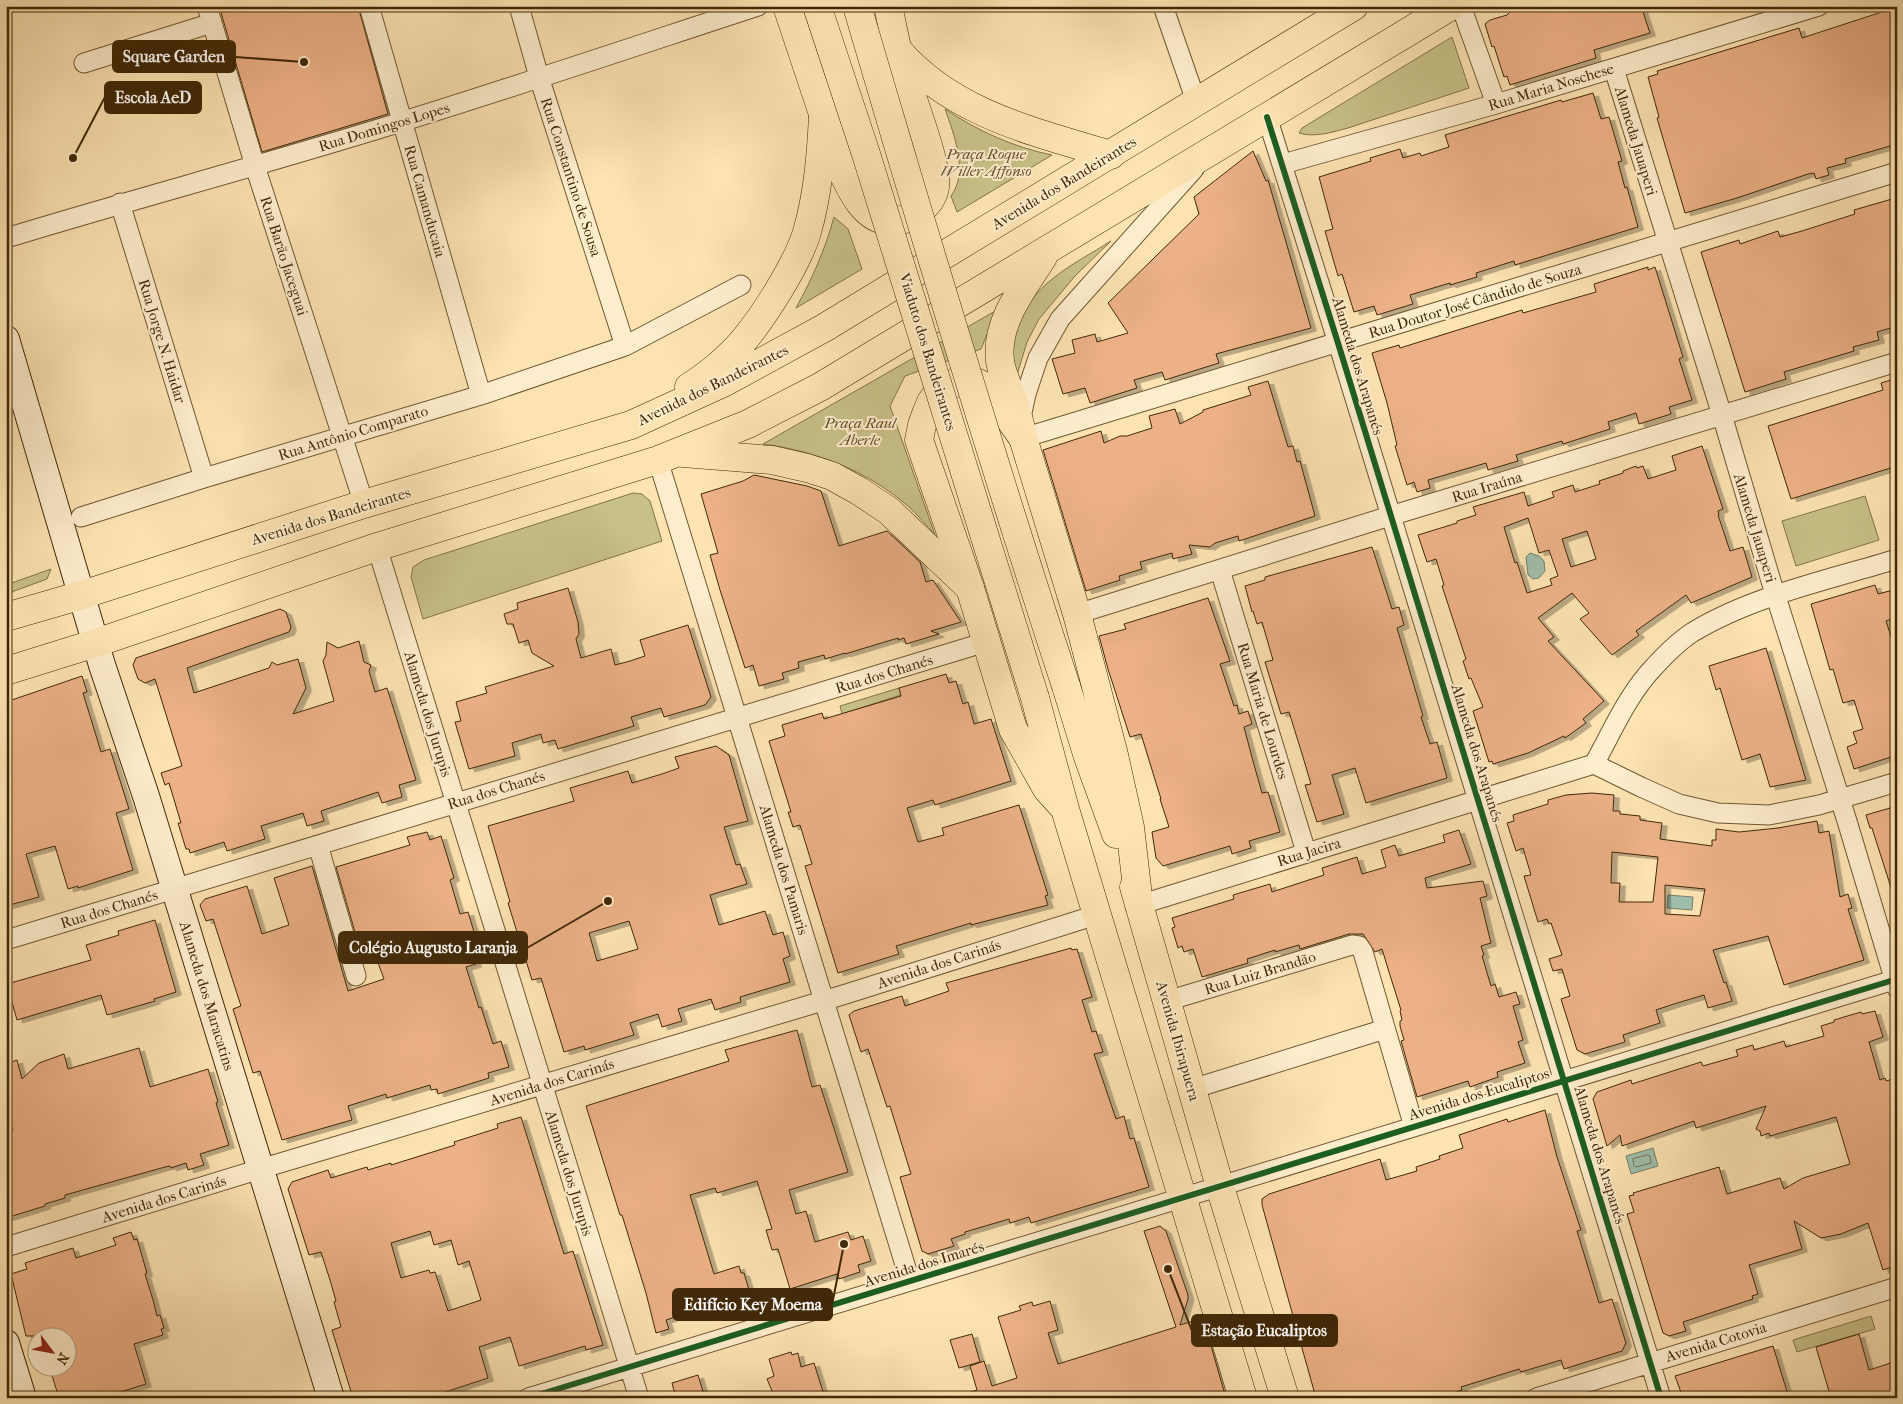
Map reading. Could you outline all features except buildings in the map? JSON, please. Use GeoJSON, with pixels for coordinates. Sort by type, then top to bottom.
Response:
{"type":"FeatureCollection","features":[{"type":"Feature","properties":{"kind":"main road"},"geometry":{"type":"LineString","coordinates":[[787,6],[823,116],[852,192],[867,210],[876,217],[889,221],[902,220],[918,212],[928,201],[935,189],[936,180],[897,49],[888,6]]}},
{"type":"Feature","properties":{"kind":"main road","name":"Viaduto dos Bandeirantes"},"geometry":{"type":"LineString","coordinates":[[817,6],[866,154],[1035,698],[1065,809]]}},
{"type":"Feature","properties":{"kind":"main road","name":"Viaduto dos Bandeirantes"},"geometry":{"type":"LineString","coordinates":[[857,6],[906,174],[1021,548],[1066,686]]}},
{"type":"Feature","properties":{"kind":"main road","name":"Avenida dos Bandeirantes"},"geometry":{"type":"LineString","coordinates":[[6,617],[82,595],[364,504],[631,425],[725,382],[824,328],[1112,155],[1196,101],[1354,6]]}},
{"type":"Feature","properties":{"kind":"main road"},"geometry":{"type":"LineString","coordinates":[[6,671],[96,643],[377,546],[668,456],[748,424],[820,386],[1451,6]]}},
{"type":"Feature","properties":{"kind":"main road"},"geometry":{"type":"LineString","coordinates":[[897,49],[921,74],[940,89],[969,106],[1034,132],[1112,155]]}},
{"type":"Feature","properties":{"kind":"main road"},"geometry":{"type":"LineString","coordinates":[[631,425],[703,378],[743,341],[773,298],[792,266],[807,234],[820,172],[823,116]]}},
{"type":"Feature","properties":{"kind":"main road"},"geometry":{"type":"LineString","coordinates":[[1048,249],[1012,307],[1004,326],[1000,348],[1000,362],[1077,614],[1114,754],[1130,827],[1139,905]]}},
{"type":"Feature","properties":{"kind":"main road","name":"Alameda dos Maracatins"},"geometry":{"type":"LineString","coordinates":[[6,339],[96,643],[175,889],[331,1398]]}},
{"type":"Feature","properties":{"kind":"main road"},"geometry":{"type":"LineString","coordinates":[[1022,431],[985,386],[970,380],[959,381],[940,390],[931,402],[922,425],[919,440],[970,588],[1013,729],[1047,789],[1065,809],[1243,1398]]}},
{"type":"Feature","properties":{"kind":"main road"},"geometry":{"type":"LineString","coordinates":[[668,456],[772,460],[832,476],[889,511],[970,588]]}},
{"type":"Feature","properties":{"kind":"main road","name":"Avenida Ibirapuera"},"geometry":{"type":"LineString","coordinates":[[1066,686],[1088,757],[1112,822],[1139,905],[1220,1187],[1285,1398]]}},
{"type":"Feature","properties":{"kind":"main road"},"geometry":{"type":"LineString","coordinates":[[6,1342],[23,1398]]}},
{"type":"Feature","properties":{"kind":"street","name":"Rua Camanducaia"},"geometry":{"type":"LineString","coordinates":[[369,6],[481,395]]}},
{"type":"Feature","properties":{"kind":"street","name":"Rua Constantino de Sousa"},"geometry":{"type":"LineString","coordinates":[[518,6],[624,346]]}},
{"type":"Feature","properties":{"kind":"street","name":"Rua Domingos Lopes"},"geometry":{"type":"LineString","coordinates":[[6,238],[120,203],[255,166],[402,122],[758,6]]}},
{"type":"Feature","properties":{"kind":"street"},"geometry":{"type":"LineString","coordinates":[[1163,6],[1196,101]]}},
{"type":"Feature","properties":{"kind":"street"},"geometry":{"type":"LineString","coordinates":[[1461,6],[1496,104]]}},
{"type":"Feature","properties":{"kind":"street","name":"Rua Maria Noschese"},"geometry":{"type":"LineString","coordinates":[[1283,164],[1496,104],[1819,6]]}},
{"type":"Feature","properties":{"kind":"street"},"geometry":{"type":"LineString","coordinates":[[84,63],[210,15]]}},
{"type":"Feature","properties":{"kind":"street","name":"Rua Barão Jaceguai"},"geometry":{"type":"LineString","coordinates":[[210,15],[255,166],[364,504]]}},
{"type":"Feature","properties":{"kind":"street","name":"Alameda Jauaperi"},"geometry":{"type":"LineString","coordinates":[[1614,68],[1896,982]]}},
{"type":"Feature","properties":{"kind":"street","name":"Alameda dos Arapanés"},"geometry":{"type":"LineString","coordinates":[[1267,117],[1661,1398]]}},
{"type":"Feature","properties":{"kind":"street"},"geometry":{"type":"LineString","coordinates":[[1022,431],[1026,394],[1038,358],[1060,319],[1211,151]]}},
{"type":"Feature","properties":{"kind":"street","name":"Rua Doutor José Cândido de Souza"},"geometry":{"type":"LineString","coordinates":[[1022,431],[1338,343],[1897,172]]}},
{"type":"Feature","properties":{"kind":"street","name":"Rua Jorge N. Haidar"},"geometry":{"type":"LineString","coordinates":[[120,203],[204,478]]}},
{"type":"Feature","properties":{"kind":"street","name":"Rua Antônio Comparato"},"geometry":{"type":"LineString","coordinates":[[81,517],[481,395],[624,346],[741,285]]}},
{"type":"Feature","properties":{"kind":"street","name":"Rua Iraúna"},"geometry":{"type":"LineString","coordinates":[[1077,614],[1390,516],[1897,362]]}},
{"type":"Feature","properties":{"kind":"street","name":"Alameda dos Pamaris"},"geometry":{"type":"LineString","coordinates":[[668,456],[737,718],[910,1281]]}},
{"type":"Feature","properties":{"kind":"street","name":"Alameda dos Jurupis"},"geometry":{"type":"LineString","coordinates":[[377,546],[639,1398]]}},
{"type":"Feature","properties":{"kind":"street"},"geometry":{"type":"LineString","coordinates":[[1897,559],[1776,596],[1726,614],[1692,633],[1652,668],[1632,696],[1594,764],[1679,804],[1718,813],[1769,815],[1840,799],[1897,782]]}},
{"type":"Feature","properties":{"kind":"street","name":"Rua Maria de Lourdes"},"geometry":{"type":"LineString","coordinates":[[1220,570],[1306,852]]}},
{"type":"Feature","properties":{"kind":"street","name":"Rua dos Chanés"},"geometry":{"type":"LineString","coordinates":[[6,940],[986,642]]}},
{"type":"Feature","properties":{"kind":"street","name":"Rua Jacira"},"geometry":{"type":"LineString","coordinates":[[1139,905],[1594,764]]}},
{"type":"Feature","properties":{"kind":"street"},"geometry":{"type":"LineString","coordinates":[[318,845],[356,976]]}},
{"type":"Feature","properties":{"kind":"street","name":"Avenida dos Carinás"},"geometry":{"type":"LineString","coordinates":[[6,1247],[823,1001],[1096,915]]}},
{"type":"Feature","properties":{"kind":"street","name":"Rua Luiz Brandão"},"geometry":{"type":"LineString","coordinates":[[1167,1001],[1352,945],[1359,946],[1364,952],[1385,1029]]}},
{"type":"Feature","properties":{"kind":"street","name":"Avenida dos Eucaliptos"},"geometry":{"type":"LineString","coordinates":[[1183,1197],[1896,982]]}},
{"type":"Feature","properties":{"kind":"street"},"geometry":{"type":"LineString","coordinates":[[1192,1089],[1385,1029],[1414,1127]]}},
{"type":"Feature","properties":{"kind":"street","name":"Avenida dos Imarés"},"geometry":{"type":"LineString","coordinates":[[528,1398],[1183,1197]]}},
{"type":"Feature","properties":{"kind":"street","name":"Avenida Cotovia"},"geometry":{"type":"LineString","coordinates":[[1536,1398],[1897,1287]]}},
{"type":"Feature","properties":{"kind":"green space"},"geometry":{"type":"Polygon","coordinates":[[[1452,37],[1469,88],[1342,130],[1317,135],[1299,133],[1302,128],[1452,37]]]}},
{"type":"Feature","properties":{"kind":"green space","name":"Praça Roque Willer Affonso"},"geometry":{"type":"Polygon","coordinates":[[[945,109],[996,137],[1023,148],[1052,155],[957,212],[951,196],[959,176],[958,153],[945,109]]]}},
{"type":"Feature","properties":{"kind":"green space"},"geometry":{"type":"Polygon","coordinates":[[[834,217],[848,229],[862,269],[796,308],[818,264],[834,217]]]}},
{"type":"Feature","properties":{"kind":"green space"},"geometry":{"type":"Polygon","coordinates":[[[1111,241],[1075,276],[1039,319],[1027,342],[1017,375],[1013,359],[1016,330],[1032,300],[1068,267],[1111,241]]]}},
{"type":"Feature","properties":{"kind":"green space","name":"Praça Raul Aberle"},"geometry":{"type":"Polygon","coordinates":[[[997,310],[981,349],[905,376],[890,406],[935,535],[909,507],[893,494],[859,473],[822,458],[783,447],[763,444],[997,310]]]}},
{"type":"Feature","properties":{"kind":"green space"},"geometry":{"type":"Polygon","coordinates":[[[633,493],[642,494],[650,501],[662,541],[423,619],[411,577],[413,567],[424,560],[633,493]]]}},
{"type":"Feature","properties":{"kind":"green space"},"geometry":{"type":"Polygon","coordinates":[[[1865,496],[1879,540],[1796,566],[1782,521],[1865,496]]]}},
{"type":"Feature","properties":{"kind":"green space"},"geometry":{"type":"Polygon","coordinates":[[[51,569],[47,579],[6,594],[6,585],[51,569]]]}},
{"type":"Feature","properties":{"kind":"green space"},"geometry":{"type":"Polygon","coordinates":[[[899,688],[901,695],[842,714],[840,706],[899,688]]]}},
{"type":"Feature","properties":{"kind":"green space"},"geometry":{"type":"Polygon","coordinates":[[[1871,1316],[1875,1329],[1797,1352],[1793,1340],[1871,1316]]]}},
{"type":"Feature","properties":{"kind":"water"},"geometry":{"type":"Polygon","coordinates":[[[1530,553],[1539,556],[1544,561],[1545,571],[1539,578],[1533,579],[1528,575],[1526,557],[1530,553]]]}},
{"type":"Feature","properties":{"kind":"water"},"geometry":{"type":"Polygon","coordinates":[[[1668,895],[1693,897],[1692,910],[1667,908],[1668,895]]]}},
{"type":"Feature","properties":{"kind":"water"},"geometry":{"type":"Polygon","coordinates":[[[1653,1148],[1658,1166],[1631,1174],[1626,1156],[1653,1148]]]}},
{"type":"Feature","properties":{"kind":"cycle path"},"geometry":{"type":"LineString","coordinates":[[1267,117],[1661,1398]]}},
{"type":"Feature","properties":{"kind":"cycle path"},"geometry":{"type":"LineString","coordinates":[[528,1398],[1897,979]]}},
{"type":"Feature","properties":{"kind":"place","name":"Square Garden"},"geometry":{"type":"Point","coordinates":[304,62]}},
{"type":"Feature","properties":{"kind":"place","name":"Escola AeD"},"geometry":{"type":"Point","coordinates":[73,158]}},
{"type":"Feature","properties":{"kind":"place","name":"Colégio Augusto Laranja"},"geometry":{"type":"Point","coordinates":[608,901]}},
{"type":"Feature","properties":{"kind":"place","name":"Edifício Key Moema"},"geometry":{"type":"Point","coordinates":[844,1244]}},
{"type":"Feature","properties":{"kind":"place","name":"Estação Eucaliptos"},"geometry":{"type":"Point","coordinates":[1168,1269]}}]}
